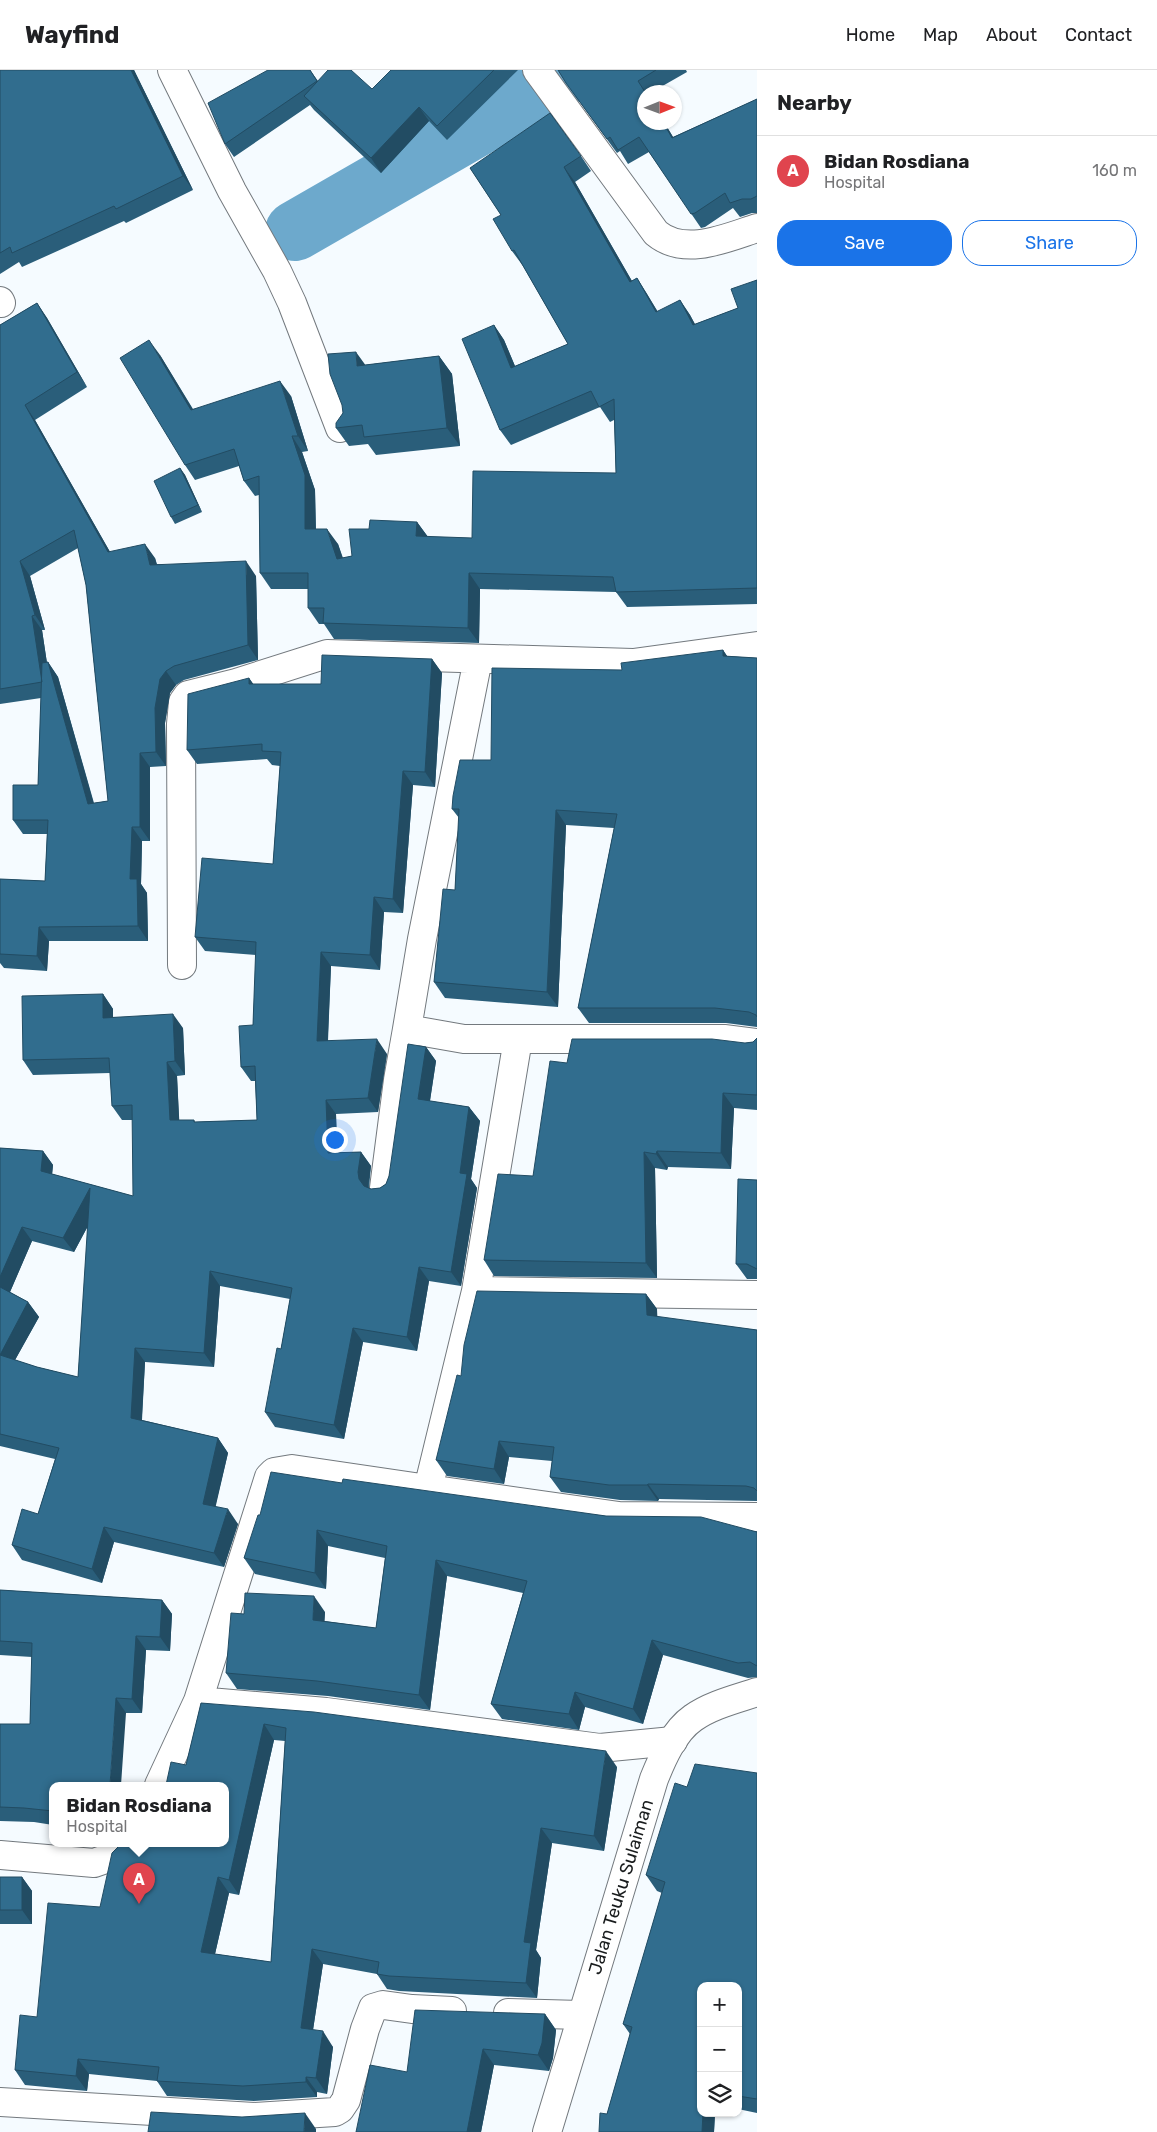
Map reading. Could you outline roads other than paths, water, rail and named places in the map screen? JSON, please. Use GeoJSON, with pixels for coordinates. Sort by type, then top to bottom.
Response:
{"type":"FeatureCollection","features":[{"type":"Feature","properties":{"kind":"street"},"geometry":{"type":"LineString","coordinates":[[172,70],[202,106],[232,191],[278,271],[340,428]]}},
{"type":"Feature","properties":{"kind":"street"},"geometry":{"type":"LineString","coordinates":[[536,70],[562,102],[656,233],[664,239],[672,243],[694,245],[757,228]]}},
{"type":"Feature","properties":{"kind":"street"},"geometry":{"type":"LineString","coordinates":[[182,965],[181,724],[183,702],[188,695],[236,683],[328,654],[633,664],[757,646]]}},
{"type":"Feature","properties":{"kind":"street"},"geometry":{"type":"LineString","coordinates":[[384,1188],[398,1080],[422,939],[478,660]]}},
{"type":"Feature","properties":{"kind":"street"},"geometry":{"type":"LineString","coordinates":[[407,1029],[464,1039],[724,1039],[757,1043]]}},
{"type":"Feature","properties":{"kind":"street"},"geometry":{"type":"LineString","coordinates":[[428,1489],[476,1291],[518,1039]]}},
{"type":"Feature","properties":{"kind":"street"},"geometry":{"type":"LineString","coordinates":[[476,1291],[757,1295]]}},
{"type":"Feature","properties":{"kind":"street"},"geometry":{"type":"LineString","coordinates":[[160,1782],[198,1701],[263,1493],[269,1477],[274,1472],[292,1469],[619,1516],[757,1517]]}},
{"type":"Feature","properties":{"kind":"street","name":"Jalan Teuku Sulaiman"},"geometry":{"type":"LineString","coordinates":[[547,2132],[654,1779],[662,1759],[672,1741],[691,1719],[706,1710],[757,1692]]}},
{"type":"Feature","properties":{"kind":"street"},"geometry":{"type":"LineString","coordinates":[[198,1701],[326,1712],[600,1748],[672,1741]]}},
{"type":"Feature","properties":{"kind":"street"},"geometry":{"type":"LineString","coordinates":[[0,1855],[94,1863],[114,1856],[122,1847]]}},
{"type":"Feature","properties":{"kind":"street"},"geometry":{"type":"LineString","coordinates":[[0,2102],[116,2121],[254,2117],[335,2112],[340,2109],[346,2100],[373,2008],[383,2005],[412,2010],[581,2016]]}},
{"type":"Feature","properties":{"kind":"waterway"},"geometry":{"type":"LineString","coordinates":[[295,231],[575,70]]}},
{"type":"Feature","properties":{"kind":"place","name":"Bidan Rosdiana"},"geometry":{"type":"Point","coordinates":[139,1904]}}]}
